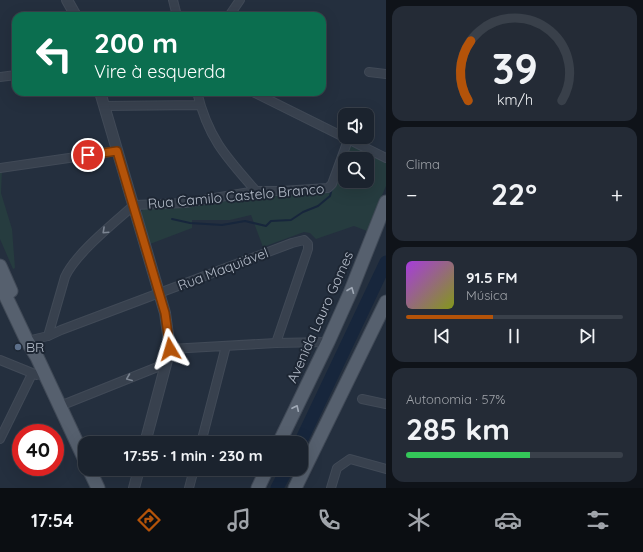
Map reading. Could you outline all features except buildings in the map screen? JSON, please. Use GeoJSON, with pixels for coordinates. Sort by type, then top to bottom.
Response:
{"type":"FeatureCollection","features":[{"type":"Feature","properties":{"kind":"main road","name":"Avenida Lauro Gomes"},"geometry":{"type":"LineString","coordinates":[[282,436],[350,293],[386,202]]}},
{"type":"Feature","properties":{"kind":"main road"},"geometry":{"type":"LineString","coordinates":[[0,266],[30,340],[78,445]]}},
{"type":"Feature","properties":{"kind":"main road"},"geometry":{"type":"LineString","coordinates":[[0,284],[30,340]]}},
{"type":"Feature","properties":{"kind":"main road"},"geometry":{"type":"LineString","coordinates":[[295,488],[386,302]]}},
{"type":"Feature","properties":{"kind":"main road"},"geometry":{"type":"LineString","coordinates":[[303,488],[386,320]]}},
{"type":"Feature","properties":{"kind":"main road"},"geometry":{"type":"LineString","coordinates":[[92,476],[98,488]]}},
{"type":"Feature","properties":{"kind":"main road"},"geometry":{"type":"LineString","coordinates":[[258,488],[264,476]]}},
{"type":"Feature","properties":{"kind":"street"},"geometry":{"type":"LineString","coordinates":[[67,0],[74,12]]}},
{"type":"Feature","properties":{"kind":"street"},"geometry":{"type":"LineString","coordinates":[[173,0],[176,12]]}},
{"type":"Feature","properties":{"kind":"street"},"geometry":{"type":"LineString","coordinates":[[232,12],[240,0]]}},
{"type":"Feature","properties":{"kind":"street"},"geometry":{"type":"LineString","coordinates":[[369,72],[386,74]]}},
{"type":"Feature","properties":{"kind":"street"},"geometry":{"type":"LineString","coordinates":[[0,77],[12,76]]}},
{"type":"Feature","properties":{"kind":"street"},"geometry":{"type":"LineString","coordinates":[[101,96],[134,205],[158,294],[165,313],[170,349],[148,436]]}},
{"type":"Feature","properties":{"kind":"street"},"geometry":{"type":"LineString","coordinates":[[198,96],[204,118],[223,153],[256,191]]}},
{"type":"Feature","properties":{"kind":"street"},"geometry":{"type":"LineString","coordinates":[[261,96],[338,135]]}},
{"type":"Feature","properties":{"kind":"street"},"geometry":{"type":"LineString","coordinates":[[104,106],[200,105]]}},
{"type":"Feature","properties":{"kind":"street","name":"Rua Camilo Castelo Branco"},"geometry":{"type":"LineString","coordinates":[[48,336],[68,270],[84,252],[134,205],[185,203],[256,191],[328,188],[332,186],[347,144]]}},
{"type":"Feature","properties":{"kind":"street"},"geometry":{"type":"LineString","coordinates":[[356,144],[386,158]]}},
{"type":"Feature","properties":{"kind":"street"},"geometry":{"type":"LineString","coordinates":[[0,168],[117,151]]}},
{"type":"Feature","properties":{"kind":"street","name":"Rua Maquiável"},"geometry":{"type":"LineString","coordinates":[[30,340],[48,336],[300,240],[306,241],[309,246],[306,257],[276,343]]}},
{"type":"Feature","properties":{"kind":"street"},"geometry":{"type":"LineString","coordinates":[[170,349],[276,343],[328,342]]}},
{"type":"Feature","properties":{"kind":"street"},"geometry":{"type":"LineString","coordinates":[[203,436],[226,346]]}},
{"type":"Feature","properties":{"kind":"street"},"geometry":{"type":"LineString","coordinates":[[0,360],[32,374],[46,376]]}},
{"type":"Feature","properties":{"kind":"street"},"geometry":{"type":"LineString","coordinates":[[60,406],[165,364]]}},
{"type":"Feature","properties":{"kind":"street"},"geometry":{"type":"LineString","coordinates":[[0,439],[32,374]]}},
{"type":"Feature","properties":{"kind":"street"},"geometry":{"type":"LineString","coordinates":[[362,399],[386,404]]}},
{"type":"Feature","properties":{"kind":"street"},"geometry":{"type":"LineString","coordinates":[[331,488],[337,468],[350,459],[386,469]]}},
{"type":"Feature","properties":{"kind":"street"},"geometry":{"type":"LineString","coordinates":[[134,488],[137,476]]}},
{"type":"Feature","properties":{"kind":"street"},"geometry":{"type":"LineString","coordinates":[[189,488],[192,476]]}},
{"type":"Feature","properties":{"kind":"green space"},"geometry":{"type":"Polygon","coordinates":[[[354,146],[366,152],[348,152],[350,147],[354,146]]]}},
{"type":"Feature","properties":{"kind":"green space"},"geometry":{"type":"Polygon","coordinates":[[[374,156],[386,162],[386,186],[367,231],[354,226],[316,239],[310,233],[304,232],[263,247],[251,215],[230,220],[192,220],[192,228],[150,244],[141,213],[143,209],[146,208],[168,209],[252,197],[326,192],[335,187],[338,179],[338,188],[374,188],[374,156]]]}},
{"type":"Feature","properties":{"kind":"green space"},"geometry":{"type":"Polygon","coordinates":[[[2,170],[1,193],[12,229],[15,268],[13,269],[0,239],[0,171],[2,170]]]}},
{"type":"Feature","properties":{"kind":"waterway"},"geometry":{"type":"LineString","coordinates":[[172,219],[190,223],[222,225],[245,221],[266,226],[271,221],[291,220],[303,212],[318,206],[330,196],[332,188]]}},
{"type":"Feature","properties":{"kind":"waterway"},"geometry":{"type":"LineString","coordinates":[[303,436],[386,262]]}},
{"type":"Feature","properties":{"kind":"waterway"},"geometry":{"type":"LineString","coordinates":[[277,488],[283,476]]}},
{"type":"Feature","properties":{"kind":"place","name":"BR"},"geometry":{"type":"Point","coordinates":[18,347]}},
{"type":"Feature","properties":{"kind":"route"},"geometry":{"type":"LineString","coordinates":[[88,155],[117,151],[134,205],[158,294],[165,313],[170,349]]}}]}
